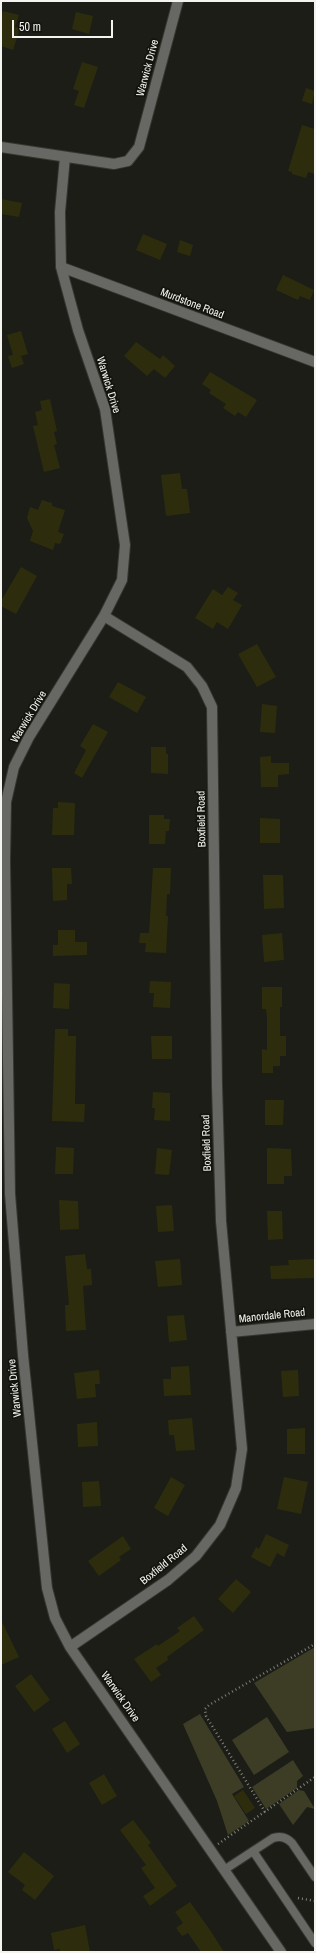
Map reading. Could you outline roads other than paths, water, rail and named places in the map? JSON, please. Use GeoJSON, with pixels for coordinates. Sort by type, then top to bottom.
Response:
{"type":"FeatureCollection","features":[{"type":"Feature","properties":{"kind":"street","name":"Warwick Drive"},"geometry":{"type":"LineString","coordinates":[[178,1],[138,147],[128,161],[114,164],[65,158],[60,212],[61,267],[78,330],[105,409],[125,545],[122,580],[104,616],[30,737],[14,767],[6,802],[10,1194],[23,1355],[47,1588],[55,1618],[70,1647],[281,1952]]}},
{"type":"Feature","properties":{"kind":"street"},"geometry":{"type":"LineString","coordinates":[[1,147],[65,158]]}},
{"type":"Feature","properties":{"kind":"street","name":"Murdstone Road"},"geometry":{"type":"LineString","coordinates":[[61,267],[315,362]]}},
{"type":"Feature","properties":{"kind":"street","name":"Boxfield Road"},"geometry":{"type":"LineString","coordinates":[[70,1647],[168,1580],[196,1556],[220,1525],[236,1488],[242,1449],[221,1221],[217,1086],[212,707],[202,686],[187,667],[104,616]]}},
{"type":"Feature","properties":{"kind":"street","name":"Manordale Road"},"geometry":{"type":"LineString","coordinates":[[231,1332],[315,1324]]}},
{"type":"Feature","properties":{"kind":"lane"},"geometry":{"type":"LineString","coordinates":[[224,1870],[273,1838],[285,1837],[292,1843],[315,1877]]}},
{"type":"Feature","properties":{"kind":"lane"},"geometry":{"type":"LineString","coordinates":[[253,1851],[315,1943]]}}]}
